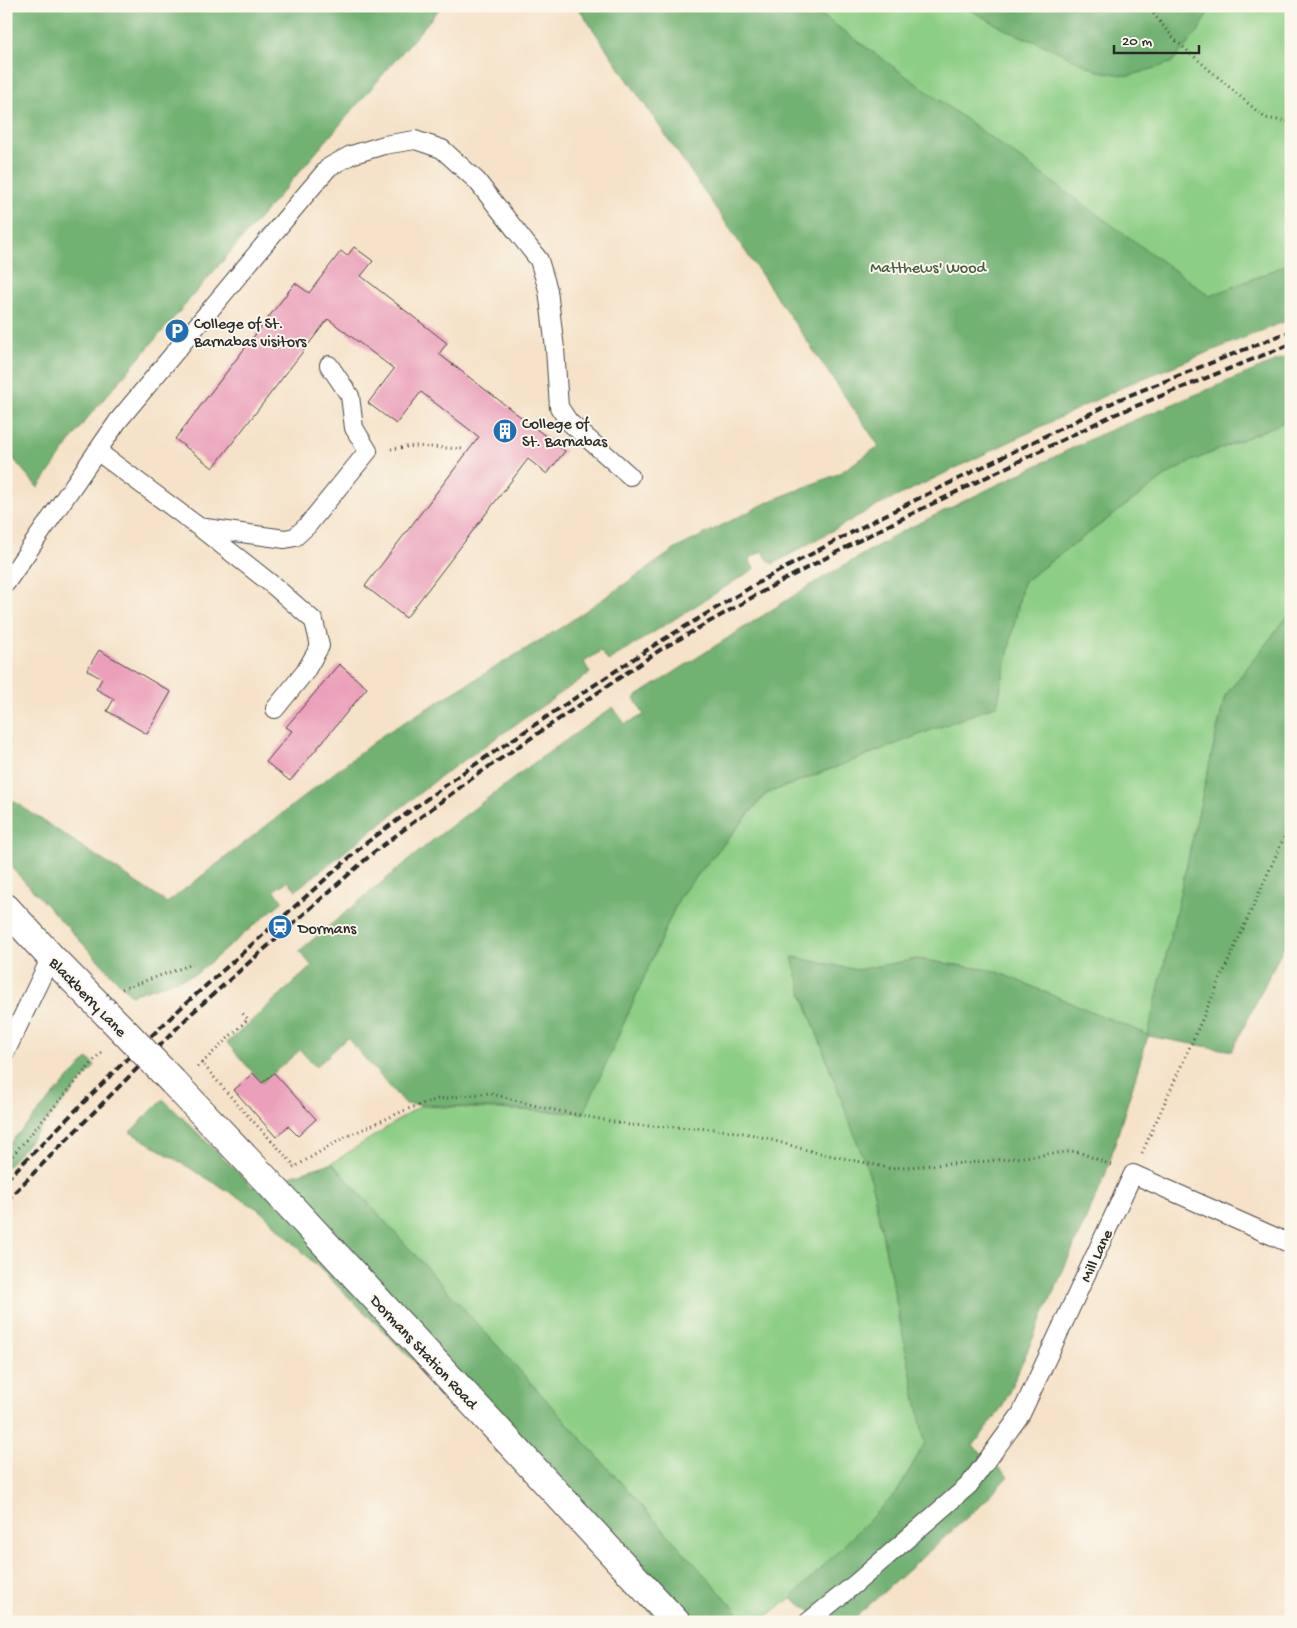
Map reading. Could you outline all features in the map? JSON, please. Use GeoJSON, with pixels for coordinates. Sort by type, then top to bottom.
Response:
{"type":"FeatureCollection","features":[{"type":"Feature","properties":{"kind":"street","name":"Blackberry Lane"},"geometry":{"type":"LineString","coordinates":[[7,909],[51,957],[101,998],[173,1082]]}},
{"type":"Feature","properties":{"kind":"street","name":"Dormans Station Road"},"geometry":{"type":"LineString","coordinates":[[173,1082],[676,1622]]}},
{"type":"Feature","properties":{"kind":"lane"},"geometry":{"type":"LineString","coordinates":[[6,582],[118,421],[329,168],[359,153],[384,145],[415,140],[442,149],[477,181],[539,260],[548,290],[559,408],[569,422],[630,476]]}},
{"type":"Feature","properties":{"kind":"lane"},"geometry":{"type":"LineString","coordinates":[[199,527],[285,539],[295,537],[307,526],[368,451],[354,428],[350,396],[329,365]]}},
{"type":"Feature","properties":{"kind":"lane"},"geometry":{"type":"LineString","coordinates":[[97,451],[199,527],[274,586],[314,621],[320,646],[304,672],[275,709]]}},
{"type":"Feature","properties":{"kind":"lane"},"geometry":{"type":"LineString","coordinates":[[6,1051],[51,957]]}},
{"type":"Feature","properties":{"kind":"lane"},"geometry":{"type":"LineString","coordinates":[[1133,1174],[1291,1244]]}},
{"type":"Feature","properties":{"kind":"lane","name":"Mill Lane"},"geometry":{"type":"LineString","coordinates":[[808,1622],[855,1584],[969,1485],[1021,1414],[1133,1174]]}},
{"type":"Feature","properties":{"kind":"path"},"geometry":{"type":"LineString","coordinates":[[1147,6],[1175,40],[1265,118],[1291,122]]}},
{"type":"Feature","properties":{"kind":"path"},"geometry":{"type":"LineString","coordinates":[[368,451],[414,446],[463,449]]}},
{"type":"Feature","properties":{"kind":"path"},"geometry":{"type":"LineString","coordinates":[[202,1063],[237,1104],[296,1166],[343,1138],[408,1109],[438,1099],[489,1093],[544,1108],[630,1125],[714,1129],[751,1134],[810,1152],[889,1168],[979,1162],[1076,1151],[1133,1174],[1291,822]]}},
{"type":"Feature","properties":{"kind":"path"},"geometry":{"type":"LineString","coordinates":[[101,998],[193,964]]}},
{"type":"Feature","properties":{"kind":"path"},"geometry":{"type":"LineString","coordinates":[[197,1067],[248,1019],[242,1013]]}},
{"type":"Feature","properties":{"kind":"path"},"geometry":{"type":"LineString","coordinates":[[6,1163],[105,1048]]}},
{"type":"Feature","properties":{"kind":"green space"},"geometry":{"type":"Polygon","coordinates":[[[6,6],[442,6],[85,421],[38,488],[6,450],[6,6]]]}},
{"type":"Feature","properties":{"kind":"green space","name":"Matthews' Wood"},"geometry":{"type":"Polygon","coordinates":[[[577,6],[809,6],[1210,296],[1291,263],[1291,319],[1129,384],[869,510],[773,564],[762,551],[749,559],[754,569],[608,661],[601,651],[584,662],[590,673],[444,774],[296,890],[288,881],[274,890],[283,901],[196,974],[131,995],[6,862],[6,796],[167,903],[383,735],[562,627],[677,548],[770,501],[838,474],[879,446],[577,6]]]}},
{"type":"Feature","properties":{"kind":"green space"},"geometry":{"type":"Polygon","coordinates":[[[809,6],[1291,6],[1291,263],[1210,297],[809,6]]]}},
{"type":"Feature","properties":{"kind":"green space"},"geometry":{"type":"Polygon","coordinates":[[[963,6],[1211,6],[1198,32],[1171,63],[1129,76],[1098,71],[1051,48],[1010,32],[963,6]]]}},
{"type":"Feature","properties":{"kind":"green space"},"geometry":{"type":"Polygon","coordinates":[[[1291,355],[1291,419],[1194,460],[1168,474],[1023,582],[997,705],[765,794],[680,896],[584,1113],[405,1104],[347,1038],[316,1067],[300,1050],[262,1083],[227,1043],[312,966],[299,951],[433,840],[531,765],[613,707],[625,724],[644,715],[634,698],[809,586],[899,533],[1101,434],[1291,355]]]}},
{"type":"Feature","properties":{"kind":"green space"},"geometry":{"type":"Polygon","coordinates":[[[1291,419],[1291,612],[1225,696],[1148,1036],[995,971],[917,959],[857,970],[793,957],[802,993],[871,1179],[925,1443],[897,1492],[791,1598],[759,1622],[747,1622],[332,1163],[420,1106],[584,1113],[680,896],[766,794],[997,705],[1023,582],[1168,474],[1194,460],[1291,419]]]}},
{"type":"Feature","properties":{"kind":"green space"},"geometry":{"type":"Polygon","coordinates":[[[1291,612],[1291,932],[1232,1051],[1148,1036],[1105,1176],[1002,1408],[973,1446],[1008,1476],[983,1503],[850,1622],[827,1622],[791,1598],[897,1492],[925,1443],[871,1179],[802,993],[792,957],[857,970],[917,959],[995,971],[1148,1035],[1225,696],[1291,612]]]}},
{"type":"Feature","properties":{"kind":"green space"},"geometry":{"type":"Polygon","coordinates":[[[88,1058],[95,1066],[6,1168],[6,1147],[88,1058]]]}},
{"type":"Feature","properties":{"kind":"green space"},"geometry":{"type":"Polygon","coordinates":[[[163,1099],[253,1187],[332,1163],[747,1622],[659,1622],[520,1465],[261,1211],[130,1132],[163,1099]]]}},
{"type":"Feature","properties":{"kind":"building","name":"College of St. Barnabas"},"geometry":{"type":"Polygon","coordinates":[[[354,247],[373,261],[361,276],[447,343],[439,354],[565,451],[547,474],[528,459],[406,618],[365,586],[479,437],[421,392],[396,424],[368,403],[394,369],[328,319],[213,468],[175,439],[295,283],[309,293],[341,251],[347,256],[354,247]]]}},
{"type":"Feature","properties":{"kind":"building"},"geometry":{"type":"Polygon","coordinates":[[[99,650],[171,692],[147,734],[107,711],[114,699],[96,689],[102,679],[87,670],[99,650]]]}},
{"type":"Feature","properties":{"kind":"building"},"geometry":{"type":"Polygon","coordinates":[[[339,664],[367,688],[290,781],[266,762],[292,731],[286,727],[339,664]]]}},
{"type":"Feature","properties":{"kind":"building"},"geometry":{"type":"Polygon","coordinates":[[[253,1073],[262,1083],[274,1073],[316,1119],[298,1136],[288,1126],[276,1137],[234,1090],[253,1073]]]}},
{"type":"Feature","properties":{"kind":"railway"},"geometry":{"type":"LineString","coordinates":[[6,1180],[183,1006],[366,843],[464,772],[656,644],[768,577],[879,518],[1120,399],[1291,331]]}},
{"type":"Feature","properties":{"kind":"railway"},"geometry":{"type":"LineString","coordinates":[[6,1201],[192,1013],[374,852],[471,779],[660,650],[774,585],[887,526],[1111,416],[1291,344]]}},
{"type":"Feature","properties":{"kind":"place","name":"College of St. Barnabas visitors"},"geometry":{"type":"Point","coordinates":[177,331]}},
{"type":"Feature","properties":{"kind":"place","name":"College of St. Barnabas"},"geometry":{"type":"Point","coordinates":[505,431]}},
{"type":"Feature","properties":{"kind":"place","name":"Dormans"},"geometry":{"type":"Point","coordinates":[280,927]}}]}
